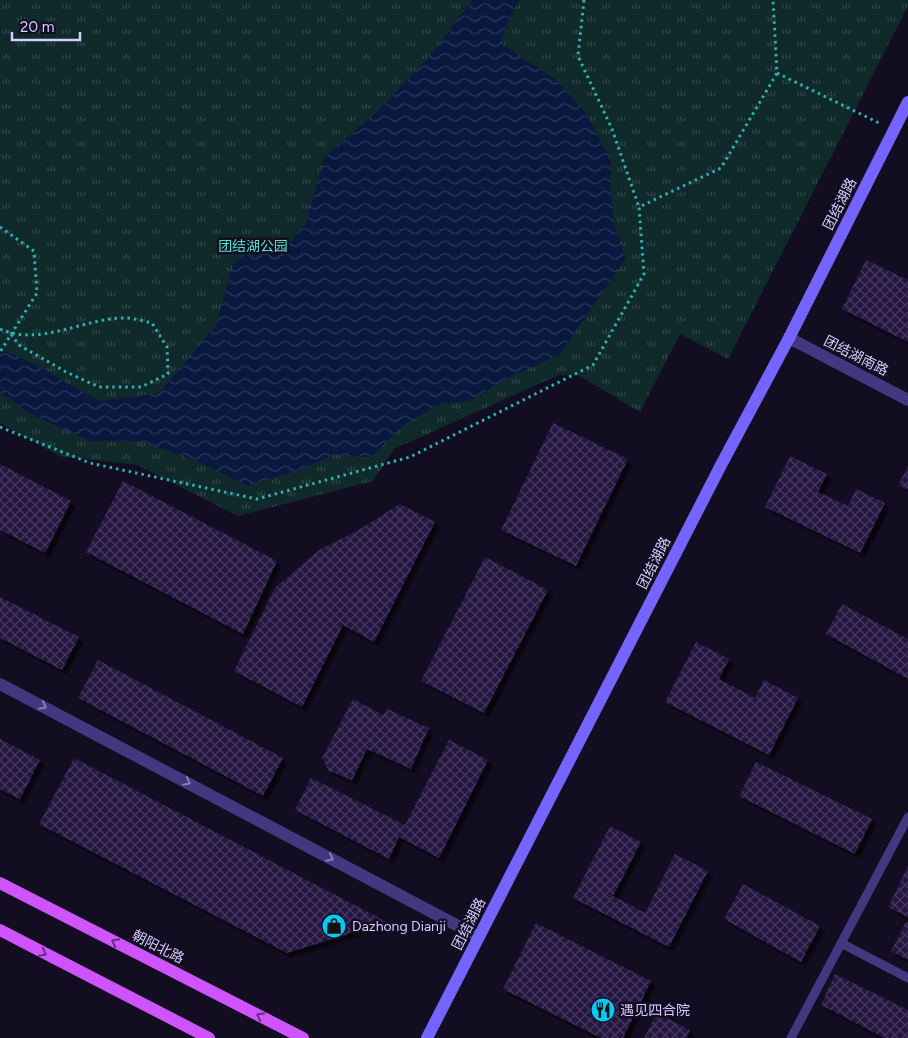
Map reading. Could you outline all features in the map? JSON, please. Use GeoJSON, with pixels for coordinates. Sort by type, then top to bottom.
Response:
{"type":"FeatureCollection","features":[{"type":"Feature","properties":{"kind":"main road","name":"朝阳北路"},"geometry":{"type":"LineString","coordinates":[[0,883],[303,1038]]}},
{"type":"Feature","properties":{"kind":"main road"},"geometry":{"type":"LineString","coordinates":[[0,930],[209,1038]]}},
{"type":"Feature","properties":{"kind":"street","name":"团结湖路"},"geometry":{"type":"LineString","coordinates":[[427,1038],[721,465],[789,338],[908,102]]}},
{"type":"Feature","properties":{"kind":"street","name":"团结湖南路"},"geometry":{"type":"LineString","coordinates":[[789,338],[908,400]]}},
{"type":"Feature","properties":{"kind":"street"},"geometry":{"type":"LineString","coordinates":[[0,684],[479,937]]}},
{"type":"Feature","properties":{"kind":"lane"},"geometry":{"type":"LineString","coordinates":[[791,1038],[908,817]]}},
{"type":"Feature","properties":{"kind":"lane"},"geometry":{"type":"LineString","coordinates":[[841,943],[908,978]]}},
{"type":"Feature","properties":{"kind":"path"},"geometry":{"type":"LineString","coordinates":[[0,427],[90,463],[257,499],[410,457],[593,364],[644,274],[639,207],[612,129],[578,56],[582,0]]}},
{"type":"Feature","properties":{"kind":"path"},"geometry":{"type":"LineString","coordinates":[[639,207],[722,168],[777,73],[773,0]]}},
{"type":"Feature","properties":{"kind":"path"},"geometry":{"type":"LineString","coordinates":[[777,73],[894,130]]}},
{"type":"Feature","properties":{"kind":"path"},"geometry":{"type":"LineString","coordinates":[[0,227],[34,251],[37,293],[10,333],[0,352]]}},
{"type":"Feature","properties":{"kind":"path"},"geometry":{"type":"LineString","coordinates":[[0,329],[10,333],[40,335],[126,318],[152,323],[168,347],[168,374],[141,387],[99,387],[66,372],[19,345],[10,333]]}},
{"type":"Feature","properties":{"kind":"green space","name":"团结湖公园"},"geometry":{"type":"Polygon","coordinates":[[[0,0],[908,0],[908,6],[728,359],[680,334],[640,412],[580,376],[559,375],[394,449],[373,481],[238,516],[137,465],[59,456],[0,423],[0,0]]]}},
{"type":"Feature","properties":{"kind":"water"},"geometry":{"type":"Polygon","coordinates":[[[472,0],[520,0],[510,17],[500,43],[556,80],[586,113],[611,161],[610,186],[614,223],[626,259],[559,355],[514,375],[469,401],[441,404],[405,424],[370,458],[334,454],[304,468],[248,486],[199,462],[140,441],[91,441],[34,416],[0,392],[0,349],[34,364],[99,401],[159,393],[216,326],[233,265],[249,251],[285,248],[306,224],[325,156],[377,112],[435,50],[472,0]]]}},
{"type":"Feature","properties":{"kind":"building"},"geometry":{"type":"Polygon","coordinates":[[[866,260],[908,280],[908,342],[842,309],[866,260]]]}},
{"type":"Feature","properties":{"kind":"building"},"geometry":{"type":"Polygon","coordinates":[[[553,423],[628,459],[576,566],[501,530],[553,423]]]}},
{"type":"Feature","properties":{"kind":"building"},"geometry":{"type":"Polygon","coordinates":[[[790,456],[827,474],[818,492],[848,506],[856,489],[885,503],[860,553],[765,507],[790,456]]]}},
{"type":"Feature","properties":{"kind":"building"},"geometry":{"type":"Polygon","coordinates":[[[0,464],[71,501],[45,553],[0,530],[0,464]]]}},
{"type":"Feature","properties":{"kind":"building"},"geometry":{"type":"Polygon","coordinates":[[[908,466],[908,490],[898,485],[908,466]]]}},
{"type":"Feature","properties":{"kind":"building"},"geometry":{"type":"Polygon","coordinates":[[[123,481],[277,561],[243,634],[86,552],[123,481]]]}},
{"type":"Feature","properties":{"kind":"building"},"geometry":{"type":"Polygon","coordinates":[[[400,504],[435,522],[374,642],[343,625],[302,707],[234,671],[275,588],[319,550],[355,532],[400,504]]]}},
{"type":"Feature","properties":{"kind":"building"},"geometry":{"type":"Polygon","coordinates":[[[485,557],[548,590],[484,713],[421,681],[485,557]]]}},
{"type":"Feature","properties":{"kind":"building"},"geometry":{"type":"Polygon","coordinates":[[[0,597],[79,637],[62,670],[0,638],[0,597]]]}},
{"type":"Feature","properties":{"kind":"building"},"geometry":{"type":"Polygon","coordinates":[[[842,604],[908,639],[908,679],[826,634],[842,604]]]}},
{"type":"Feature","properties":{"kind":"building"},"geometry":{"type":"Polygon","coordinates":[[[696,642],[729,659],[719,679],[755,698],[764,680],[798,698],[769,755],[665,702],[696,642]]]}},
{"type":"Feature","properties":{"kind":"building"},"geometry":{"type":"Polygon","coordinates":[[[98,660],[283,758],[263,796],[78,698],[98,660]]]}},
{"type":"Feature","properties":{"kind":"building"},"geometry":{"type":"Polygon","coordinates":[[[353,699],[383,715],[387,709],[429,728],[411,769],[367,749],[352,780],[329,771],[322,758],[353,699]]]}},
{"type":"Feature","properties":{"kind":"building"},"geometry":{"type":"Polygon","coordinates":[[[0,739],[40,760],[20,799],[0,789],[0,739]]]}},
{"type":"Feature","properties":{"kind":"building"},"geometry":{"type":"Polygon","coordinates":[[[449,740],[488,760],[439,858],[399,837],[389,859],[295,810],[311,778],[405,825],[449,740]]]}},
{"type":"Feature","properties":{"kind":"building"},"geometry":{"type":"Polygon","coordinates":[[[74,758],[387,922],[287,953],[39,824],[74,758]]]}},
{"type":"Feature","properties":{"kind":"building"},"geometry":{"type":"Polygon","coordinates":[[[756,762],[872,819],[855,854],[739,796],[756,762]]]}},
{"type":"Feature","properties":{"kind":"building"},"geometry":{"type":"Polygon","coordinates":[[[610,826],[641,842],[613,896],[645,913],[675,854],[708,871],[669,947],[573,898],[610,826]]]}},
{"type":"Feature","properties":{"kind":"building"},"geometry":{"type":"Polygon","coordinates":[[[908,866],[908,917],[888,907],[908,866]]]}},
{"type":"Feature","properties":{"kind":"building"},"geometry":{"type":"Polygon","coordinates":[[[743,884],[820,926],[801,962],[724,919],[743,884]]]}},
{"type":"Feature","properties":{"kind":"building"},"geometry":{"type":"Polygon","coordinates":[[[906,922],[908,923],[908,960],[891,951],[906,922]]]}},
{"type":"Feature","properties":{"kind":"building"},"geometry":{"type":"Polygon","coordinates":[[[536,923],[651,981],[623,1038],[601,1038],[503,989],[536,923]]]}},
{"type":"Feature","properties":{"kind":"building"},"geometry":{"type":"Polygon","coordinates":[[[835,974],[908,1010],[908,1038],[885,1038],[821,1005],[835,974]]]}},
{"type":"Feature","properties":{"kind":"building"},"geometry":{"type":"Polygon","coordinates":[[[657,1013],[690,1030],[686,1038],[644,1038],[657,1013]]]}},
{"type":"Feature","properties":{"kind":"place","name":"Dazhong Dianji"},"geometry":{"type":"Point","coordinates":[334,926]}},
{"type":"Feature","properties":{"kind":"place","name":"遇见四合院"},"geometry":{"type":"Point","coordinates":[603,1010]}}]}
